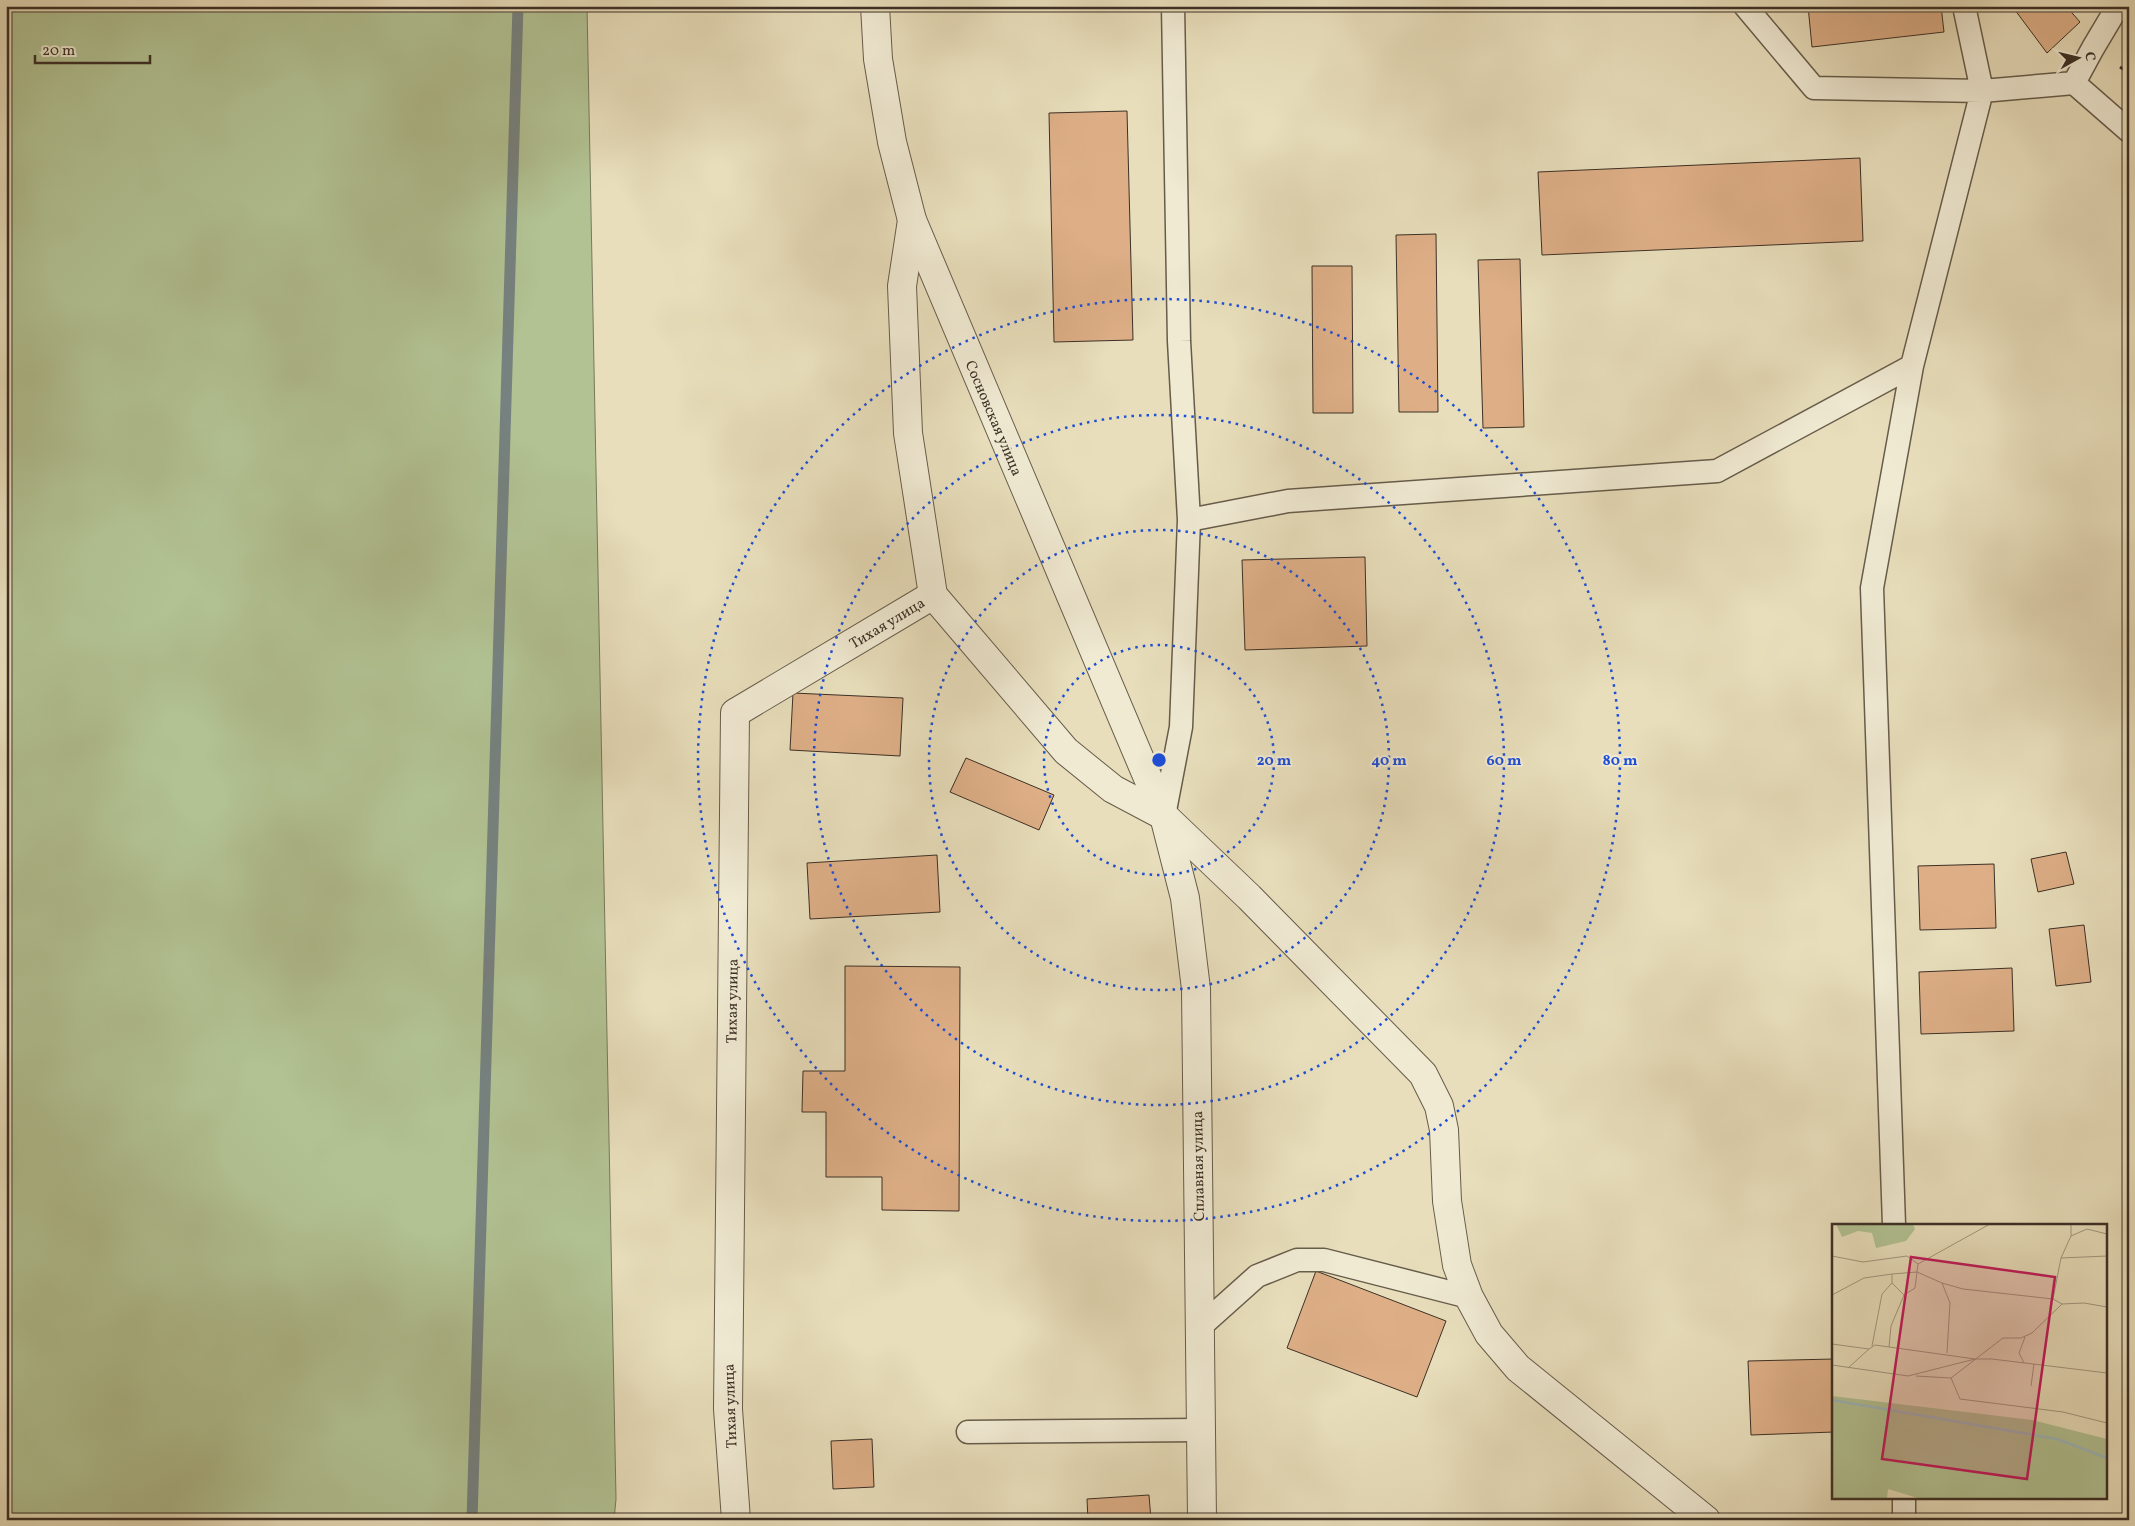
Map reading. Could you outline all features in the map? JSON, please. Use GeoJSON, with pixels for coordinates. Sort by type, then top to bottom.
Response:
{"type":"FeatureCollection","features":[{"type":"Feature","properties":{"kind":"street","name":"Сосновская улица"},"geometry":{"type":"LineString","coordinates":[[874,6],[878,59],[892,142],[912,220],[1164,816]]}},
{"type":"Feature","properties":{"kind":"street"},"geometry":{"type":"LineString","coordinates":[[912,220],[902,286],[908,434],[933,595],[1066,751],[1112,789],[1164,816],[1256,904],[1422,1074],[1439,1106],[1444,1130],[1448,1201],[1457,1265],[1469,1297],[1489,1334],[1518,1368],[1706,1520]]}},
{"type":"Feature","properties":{"kind":"street","name":"Тихая улица"},"geometry":{"type":"LineString","coordinates":[[736,1520],[728,1409],[735,713],[933,595]]}},
{"type":"Feature","properties":{"kind":"street","name":"Сплавная улица"},"geometry":{"type":"LineString","coordinates":[[1164,816],[1186,898],[1196,989],[1202,1520]]}},
{"type":"Feature","properties":{"kind":"lane"},"geometry":{"type":"LineString","coordinates":[[1164,816],[1182,727],[1189,520],[1179,341],[1173,6]]}},
{"type":"Feature","properties":{"kind":"lane"},"geometry":{"type":"LineString","coordinates":[[1744,6],[1814,88],[1982,90],[2074,83],[2129,131]]}},
{"type":"Feature","properties":{"kind":"lane"},"geometry":{"type":"LineString","coordinates":[[1894,1224],[1872,588],[1912,366],[1982,90],[1964,6]]}},
{"type":"Feature","properties":{"kind":"lane"},"geometry":{"type":"LineString","coordinates":[[2074,83],[2118,6]]}},
{"type":"Feature","properties":{"kind":"lane"},"geometry":{"type":"LineString","coordinates":[[1189,520],[1288,501],[1717,472],[1912,366]]}},
{"type":"Feature","properties":{"kind":"lane"},"geometry":{"type":"LineString","coordinates":[[1200,1328],[1257,1276],[1297,1260],[1324,1260],[1469,1297]]}},
{"type":"Feature","properties":{"kind":"lane"},"geometry":{"type":"LineString","coordinates":[[968,1432],[1201,1430]]}},
{"type":"Feature","properties":{"kind":"lane"},"geometry":{"type":"LineString","coordinates":[[1904,1498],[1904,1520]]}},
{"type":"Feature","properties":{"kind":"green space"},"geometry":{"type":"Polygon","coordinates":[[[6,6],[587,6],[616,1499],[614,1520],[6,1520],[6,6]]]}},
{"type":"Feature","properties":{"kind":"building"},"geometry":{"type":"Polygon","coordinates":[[[1808,6],[1941,6],[1944,32],[1812,47],[1808,6]]]}},
{"type":"Feature","properties":{"kind":"building"},"geometry":{"type":"Polygon","coordinates":[[[2012,6],[2066,6],[2080,22],[2047,53],[2012,6]]]}},
{"type":"Feature","properties":{"kind":"building"},"geometry":{"type":"Polygon","coordinates":[[[1127,111],[1133,340],[1054,342],[1049,113],[1127,111]]]}},
{"type":"Feature","properties":{"kind":"building"},"geometry":{"type":"Polygon","coordinates":[[[1860,158],[1863,241],[1542,255],[1538,172],[1860,158]]]}},
{"type":"Feature","properties":{"kind":"building"},"geometry":{"type":"Polygon","coordinates":[[[1436,234],[1438,412],[1399,412],[1396,235],[1436,234]]]}},
{"type":"Feature","properties":{"kind":"building"},"geometry":{"type":"Polygon","coordinates":[[[1520,259],[1524,427],[1483,428],[1478,260],[1520,259]]]}},
{"type":"Feature","properties":{"kind":"building"},"geometry":{"type":"Polygon","coordinates":[[[1312,266],[1352,266],[1353,413],[1313,413],[1312,266]]]}},
{"type":"Feature","properties":{"kind":"building"},"geometry":{"type":"Polygon","coordinates":[[[1365,557],[1367,646],[1245,650],[1242,560],[1365,557]]]}},
{"type":"Feature","properties":{"kind":"building"},"geometry":{"type":"Polygon","coordinates":[[[793,693],[903,698],[900,756],[790,750],[793,693]]]}},
{"type":"Feature","properties":{"kind":"building"},"geometry":{"type":"Polygon","coordinates":[[[966,758],[1054,795],[1039,830],[950,792],[966,758]]]}},
{"type":"Feature","properties":{"kind":"building"},"geometry":{"type":"Polygon","coordinates":[[[2066,852],[2074,884],[2038,892],[2031,859],[2066,852]]]}},
{"type":"Feature","properties":{"kind":"building"},"geometry":{"type":"Polygon","coordinates":[[[937,855],[940,912],[810,919],[807,863],[937,855]]]}},
{"type":"Feature","properties":{"kind":"building"},"geometry":{"type":"Polygon","coordinates":[[[1994,864],[1996,928],[1920,930],[1918,866],[1994,864]]]}},
{"type":"Feature","properties":{"kind":"building"},"geometry":{"type":"Polygon","coordinates":[[[2084,925],[2091,982],[2056,986],[2049,929],[2084,925]]]}},
{"type":"Feature","properties":{"kind":"building"},"geometry":{"type":"Polygon","coordinates":[[[845,966],[960,967],[959,1211],[882,1210],[882,1177],[826,1177],[826,1112],[802,1112],[803,1071],[845,1071],[845,966]]]}},
{"type":"Feature","properties":{"kind":"building"},"geometry":{"type":"Polygon","coordinates":[[[2012,968],[2014,1031],[1921,1034],[1919,972],[2012,968]]]}},
{"type":"Feature","properties":{"kind":"building"},"geometry":{"type":"Polygon","coordinates":[[[1316,1271],[1446,1321],[1417,1397],[1287,1348],[1316,1271]]]}},
{"type":"Feature","properties":{"kind":"building"},"geometry":{"type":"Polygon","coordinates":[[[1832,1359],[1832,1432],[1751,1435],[1748,1361],[1832,1359]]]}},
{"type":"Feature","properties":{"kind":"building"},"geometry":{"type":"Polygon","coordinates":[[[872,1439],[874,1487],[833,1489],[831,1441],[872,1439]]]}},
{"type":"Feature","properties":{"kind":"building"},"geometry":{"type":"Polygon","coordinates":[[[1149,1495],[1151,1520],[1088,1520],[1087,1499],[1149,1495]]]}},
{"type":"Feature","properties":{"kind":"waterway"},"geometry":{"type":"LineString","coordinates":[[472,1520],[518,6]]}}]}
